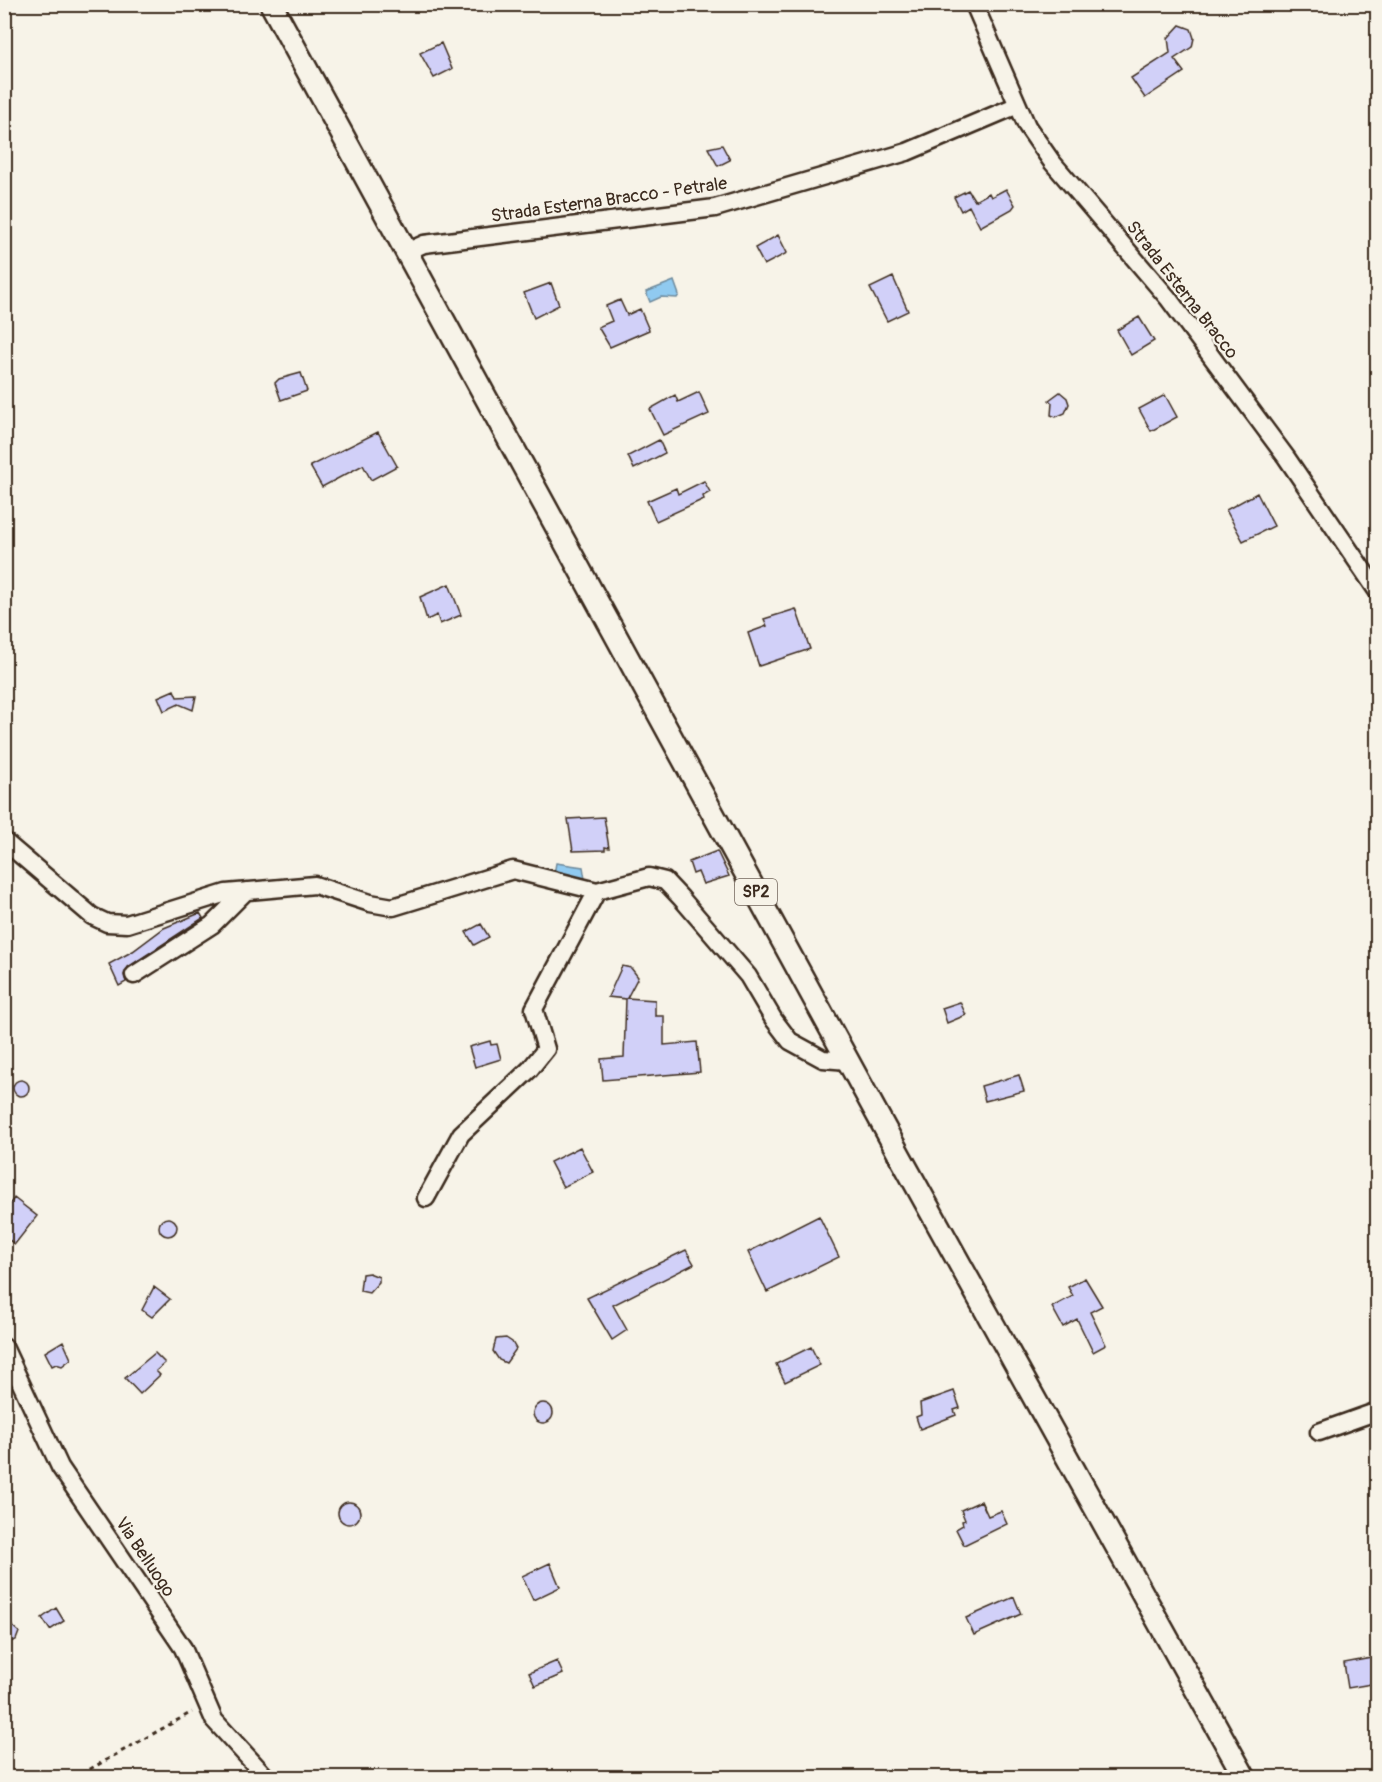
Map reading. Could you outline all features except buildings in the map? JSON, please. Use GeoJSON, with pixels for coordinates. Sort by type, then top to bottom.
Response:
{"type":"FeatureCollection","features":[{"type":"Feature","properties":{"kind":"main road","name":"SP2"},"geometry":{"type":"LineString","coordinates":[[271,4],[848,1061],[1245,1778]]}},
{"type":"Feature","properties":{"kind":"street","name":"Strada Esterna Bracco"},"geometry":{"type":"LineString","coordinates":[[974,4],[1027,126],[1052,162],[1168,298],[1272,438],[1377,592]]}},
{"type":"Feature","properties":{"kind":"street","name":"Strada Esterna Bracco - Petrale"},"geometry":{"type":"LineString","coordinates":[[406,252],[424,244],[715,208],[907,152],[1018,105]]}},
{"type":"Feature","properties":{"kind":"street"},"geometry":{"type":"LineString","coordinates":[[4,841],[92,916],[107,922],[127,924],[226,893],[315,885],[370,903],[393,907],[513,870],[597,891],[649,877],[665,881],[748,976],[774,1020],[790,1041],[823,1059],[848,1061]]}},
{"type":"Feature","properties":{"kind":"street"},"geometry":{"type":"LineString","coordinates":[[134,975],[212,925],[246,891]]}},
{"type":"Feature","properties":{"kind":"street"},"geometry":{"type":"LineString","coordinates":[[426,1198],[461,1134],[530,1069],[546,1049],[534,1009],[597,891]]}},
{"type":"Feature","properties":{"kind":"street","name":"Via Belluogo"},"geometry":{"type":"LineString","coordinates":[[4,1347],[60,1467],[183,1648],[214,1720],[267,1778]]}},
{"type":"Feature","properties":{"kind":"street"},"geometry":{"type":"LineString","coordinates":[[1319,1432],[1377,1411]]}},
{"type":"Feature","properties":{"kind":"path"},"geometry":{"type":"LineString","coordinates":[[74,1778],[207,1704]]}},
{"type":"Feature","properties":{"kind":"water"},"geometry":{"type":"Polygon","coordinates":[[[674,281],[679,295],[677,298],[661,297],[650,302],[646,292],[674,281]]]}},
{"type":"Feature","properties":{"kind":"water"},"geometry":{"type":"Polygon","coordinates":[[[556,863],[583,867],[585,879],[554,874],[556,863]]]}}]}
